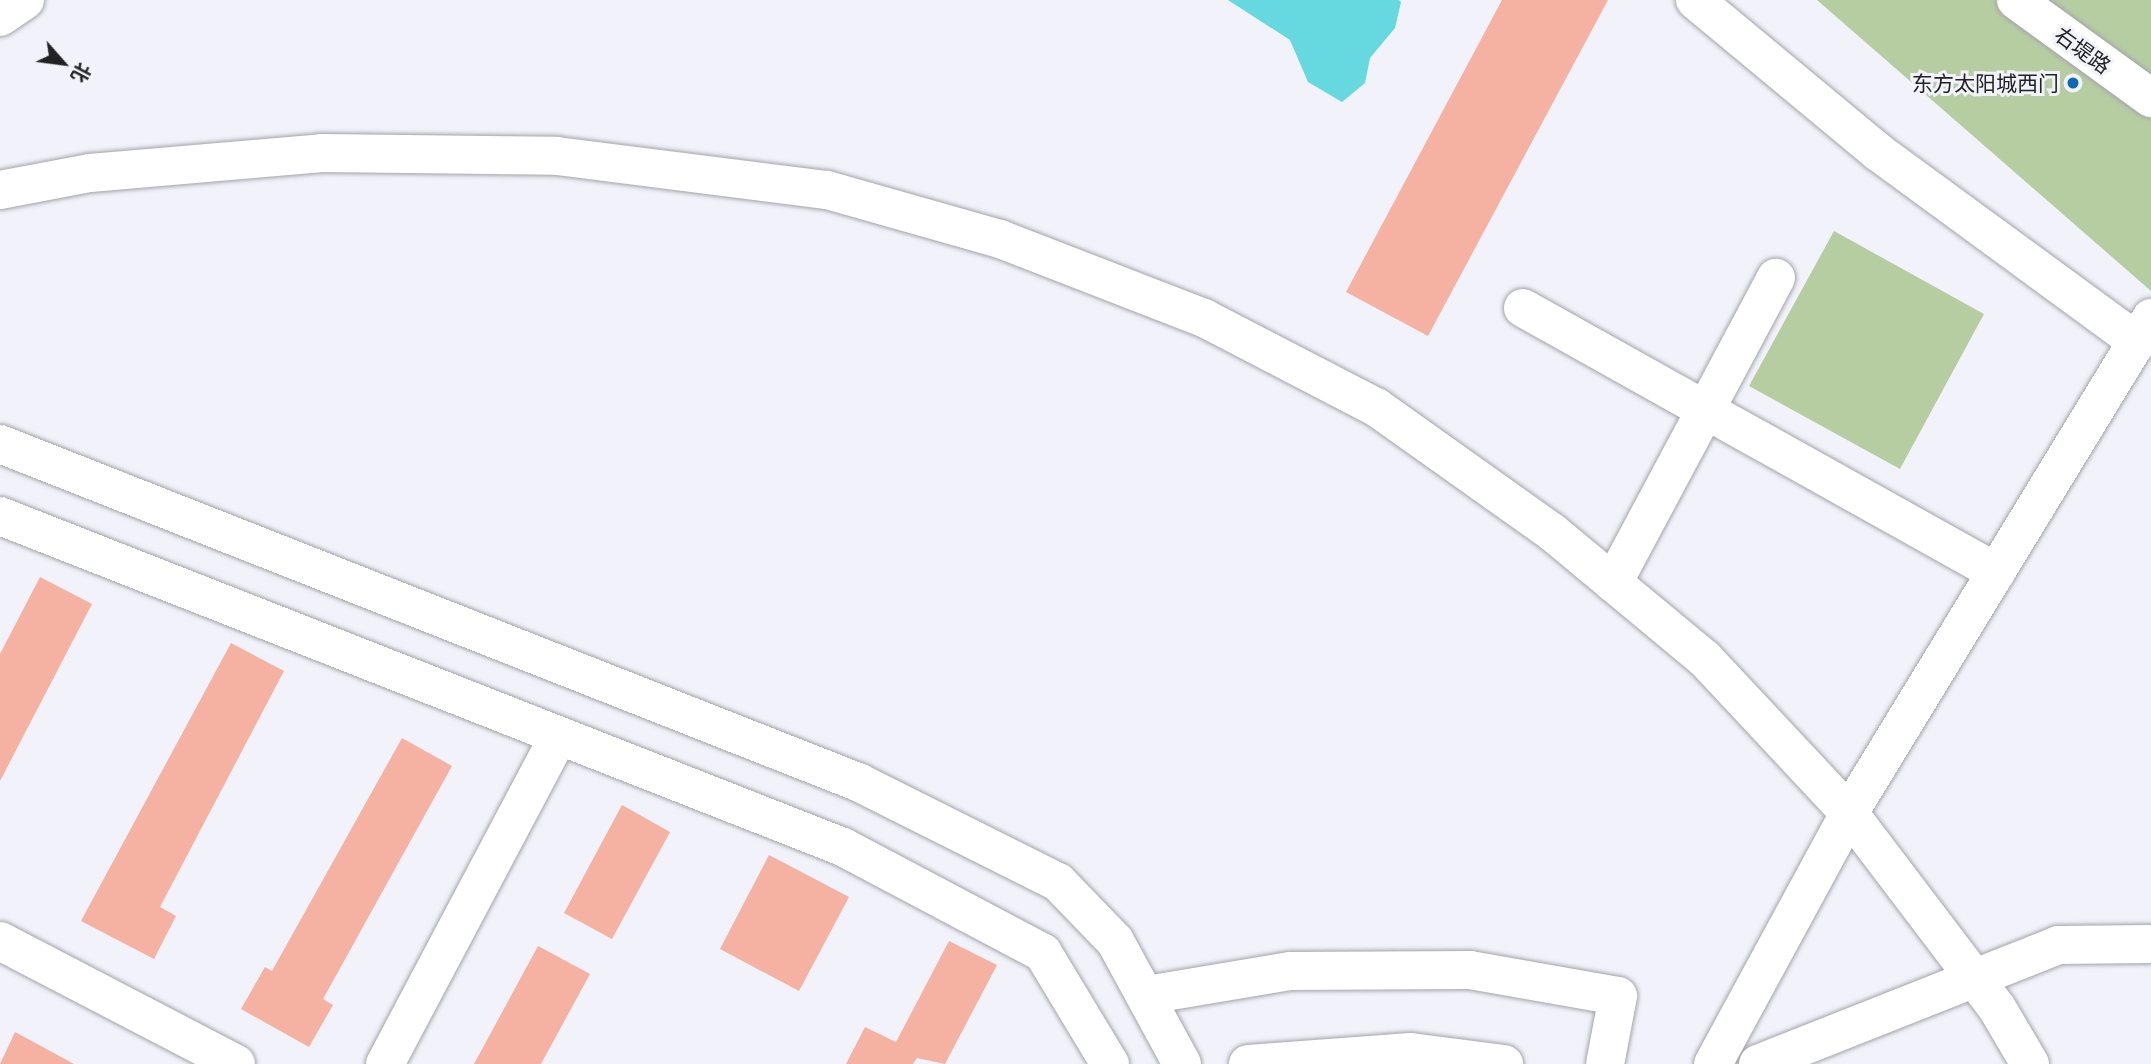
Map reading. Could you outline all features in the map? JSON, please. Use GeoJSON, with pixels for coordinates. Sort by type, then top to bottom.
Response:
{"type":"FeatureCollection","features":[{"type":"Feature","properties":{"kind":"street"},"geometry":{"type":"LineString","coordinates":[[0,17],[24,0]]}},
{"type":"Feature","properties":{"kind":"street"},"geometry":{"type":"LineString","coordinates":[[1695,0],[1878,152],[2144,330],[1849,813],[1713,1064]]}},
{"type":"Feature","properties":{"kind":"street","name":"右堤路"},"geometry":{"type":"LineString","coordinates":[[2016,0],[2151,98]]}},
{"type":"Feature","properties":{"kind":"street"},"geometry":{"type":"LineString","coordinates":[[0,190],[90,173],[322,153],[557,156],[827,190],[1000,239],[1204,318],[1376,407],[1614,583],[1705,659],[1849,813],[1972,976],[2030,1064]]}},
{"type":"Feature","properties":{"kind":"street"},"geometry":{"type":"LineString","coordinates":[[1614,583],[1710,408],[1776,278]]}},
{"type":"Feature","properties":{"kind":"street"},"geometry":{"type":"LineString","coordinates":[[1523,308],[1710,408],[1997,572]]}},
{"type":"Feature","properties":{"kind":"street"},"geometry":{"type":"LineString","coordinates":[[0,444],[860,783],[1058,882],[1115,940],[1182,1064]]}},
{"type":"Feature","properties":{"kind":"street"},"geometry":{"type":"LineString","coordinates":[[0,516],[843,847],[1016,934],[1043,953],[1110,1064]]}},
{"type":"Feature","properties":{"kind":"street"},"geometry":{"type":"LineString","coordinates":[[385,1064],[559,736]]}},
{"type":"Feature","properties":{"kind":"street"},"geometry":{"type":"LineString","coordinates":[[0,941],[236,1064]]}},
{"type":"Feature","properties":{"kind":"street"},"geometry":{"type":"LineString","coordinates":[[1758,1064],[1972,976],[2058,945],[2151,943]]}},
{"type":"Feature","properties":{"kind":"street"},"geometry":{"type":"LineString","coordinates":[[1147,995],[1290,971],[1470,970],[1618,996],[1605,1064]]}},
{"type":"Feature","properties":{"kind":"street"},"geometry":{"type":"LineString","coordinates":[[1248,1064],[1411,1052],[1504,1064]]}},
{"type":"Feature","properties":{"kind":"green space"},"geometry":{"type":"Polygon","coordinates":[[[1817,0],[2151,0],[2151,291],[1817,0]]]}},
{"type":"Feature","properties":{"kind":"green space"},"geometry":{"type":"Polygon","coordinates":[[[1834,231],[1984,314],[1900,469],[1749,386],[1834,231]]]}},
{"type":"Feature","properties":{"kind":"water"},"geometry":{"type":"Polygon","coordinates":[[[1228,0],[1401,2],[1395,28],[1370,58],[1365,83],[1342,102],[1308,82],[1290,40],[1228,0]]]}},
{"type":"Feature","properties":{"kind":"building"},"geometry":{"type":"Polygon","coordinates":[[[1502,0],[1608,0],[1428,336],[1346,292],[1502,0]]]}},
{"type":"Feature","properties":{"kind":"building"},"geometry":{"type":"Polygon","coordinates":[[[40,577],[92,604],[0,781],[0,654],[40,577]]]}},
{"type":"Feature","properties":{"kind":"building"},"geometry":{"type":"Polygon","coordinates":[[[231,643],[284,671],[160,907],[176,916],[154,959],[81,921],[231,643]]]}},
{"type":"Feature","properties":{"kind":"building"},"geometry":{"type":"Polygon","coordinates":[[[402,738],[452,766],[323,999],[333,1005],[309,1047],[241,1009],[265,967],[272,971],[402,738]]]}},
{"type":"Feature","properties":{"kind":"building"},"geometry":{"type":"Polygon","coordinates":[[[622,805],[670,832],[612,939],[564,913],[622,805]]]}},
{"type":"Feature","properties":{"kind":"building"},"geometry":{"type":"Polygon","coordinates":[[[769,855],[849,897],[799,991],[720,949],[769,855]]]}},
{"type":"Feature","properties":{"kind":"building"},"geometry":{"type":"Polygon","coordinates":[[[949,941],[997,965],[945,1064],[917,1058],[913,1064],[846,1064],[865,1027],[896,1042],[949,941]]]}},
{"type":"Feature","properties":{"kind":"building"},"geometry":{"type":"Polygon","coordinates":[[[538,946],[590,974],[541,1064],[474,1064],[538,946]]]}},
{"type":"Feature","properties":{"kind":"building"},"geometry":{"type":"Polygon","coordinates":[[[15,1032],[74,1064],[0,1064],[15,1032]]]}},
{"type":"Feature","properties":{"kind":"place","name":"东方太阳城西门"},"geometry":{"type":"Point","coordinates":[2073,83]}}]}
